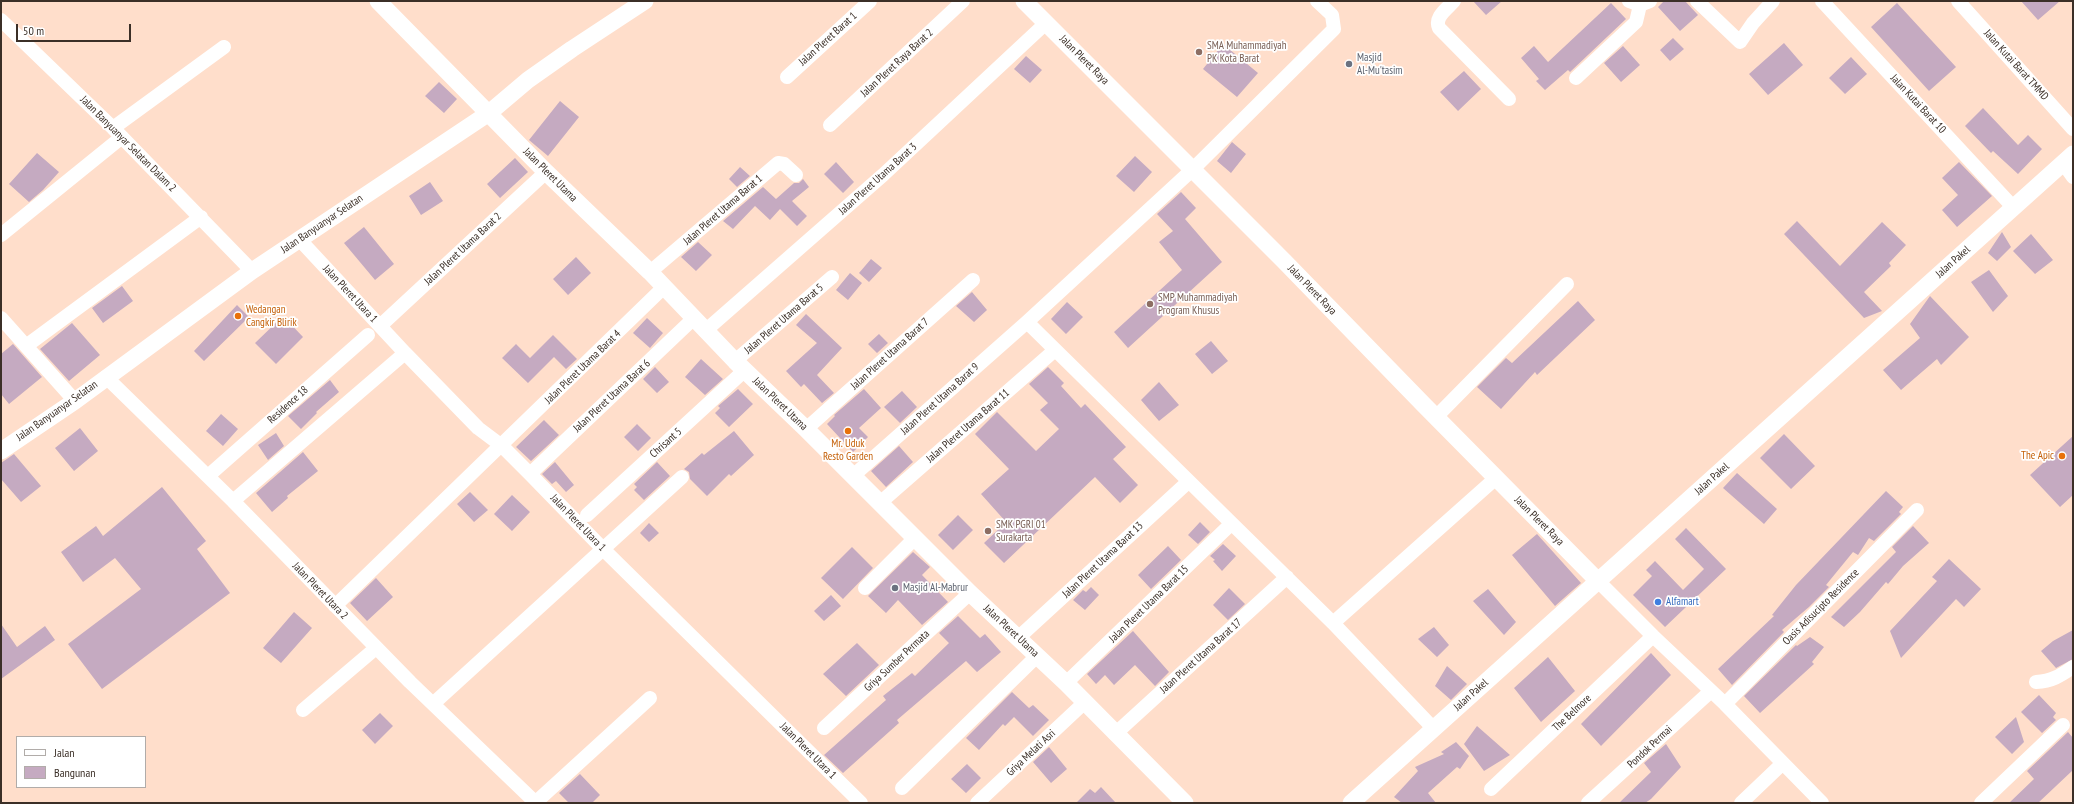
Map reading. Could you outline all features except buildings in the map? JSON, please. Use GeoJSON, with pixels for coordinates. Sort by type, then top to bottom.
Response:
{"type":"FeatureCollection","features":[{"type":"Feature","properties":{"kind":"street","name":"Jalan Pleret Utama"},"geometry":{"type":"LineString","coordinates":[[378,1],[546,172],[650,272],[693,319],[740,366],[881,502],[970,593],[1085,702],[1185,803]]}},
{"type":"Feature","properties":{"kind":"street","name":"Jalan Banyuanyar Selatan"},"geometry":{"type":"LineString","coordinates":[[1,451],[75,401],[252,271],[489,113],[528,80],[645,1]]}},
{"type":"Feature","properties":{"kind":"street","name":"Jalan Pleret Barat 1"},"geometry":{"type":"LineString","coordinates":[[786,77],[870,1]]}},
{"type":"Feature","properties":{"kind":"street","name":"Jalan Pleret Raya Barat 2"},"geometry":{"type":"LineString","coordinates":[[830,125],[963,1]]}},
{"type":"Feature","properties":{"kind":"street","name":"Jalan Pleret Raya"},"geometry":{"type":"LineString","coordinates":[[1024,1],[1284,261],[1598,581]]}},
{"type":"Feature","properties":{"kind":"street","name":"Jalan Pleret Utama Barat 9"},"geometry":{"type":"LineString","coordinates":[[854,476],[1027,322],[1192,170],[1334,29],[1332,15],[1318,1]]}},
{"type":"Feature","properties":{"kind":"street"},"geometry":{"type":"LineString","coordinates":[[1454,1],[1438,18],[1437,24],[1439,28],[1508,98]]}},
{"type":"Feature","properties":{"kind":"street"},"geometry":{"type":"LineString","coordinates":[[1697,1],[1740,42],[1753,23],[1773,1]]}},
{"type":"Feature","properties":{"kind":"street","name":"Jalan Kutai Barat 10"},"geometry":{"type":"LineString","coordinates":[[1822,1],[2014,207]]}},
{"type":"Feature","properties":{"kind":"street","name":"Jalan Kutai Barat TMMD"},"geometry":{"type":"LineString","coordinates":[[1958,1],[2073,129]]}},
{"type":"Feature","properties":{"kind":"street"},"geometry":{"type":"LineString","coordinates":[[1576,78],[1636,22],[1640,2]]}},
{"type":"Feature","properties":{"kind":"street","name":"Jalan Banyuanyar Selatan Dalam 2"},"geometry":{"type":"LineString","coordinates":[[1,20],[118,133],[201,216],[252,271]]}},
{"type":"Feature","properties":{"kind":"street","name":"Jalan Pleret Utama Barat 3"},"geometry":{"type":"LineString","coordinates":[[705,331],[883,175],[1046,23]]}},
{"type":"Feature","properties":{"kind":"street"},"geometry":{"type":"LineString","coordinates":[[1,235],[118,133],[224,47]]}},
{"type":"Feature","properties":{"kind":"street"},"geometry":{"type":"LineString","coordinates":[[2068,159],[2073,177]]}},
{"type":"Feature","properties":{"kind":"street","name":"Jalan Pakel"},"geometry":{"type":"LineString","coordinates":[[1351,803],[2068,159]]}},
{"type":"Feature","properties":{"kind":"street","name":"Jalan Pleret Utama Barat 1"},"geometry":{"type":"LineString","coordinates":[[650,272],[778,163],[784,164],[796,175]]}},
{"type":"Feature","properties":{"kind":"street","name":"Jalan Pleret Utama Barat 2"},"geometry":{"type":"LineString","coordinates":[[380,326],[546,172]]}},
{"type":"Feature","properties":{"kind":"street"},"geometry":{"type":"LineString","coordinates":[[26,346],[201,216]]}},
{"type":"Feature","properties":{"kind":"street","name":"Jalan Pleret Utara 1"},"geometry":{"type":"LineString","coordinates":[[299,239],[404,353],[478,428],[502,446],[603,549],[861,803]]}},
{"type":"Feature","properties":{"kind":"street","name":"Jalan Pleret Utama Barat 5"},"geometry":{"type":"LineString","coordinates":[[740,366],[832,277]]}},
{"type":"Feature","properties":{"kind":"street","name":"Jalan Pleret Utama Barat 7"},"geometry":{"type":"LineString","coordinates":[[806,429],[973,280]]}},
{"type":"Feature","properties":{"kind":"street"},"geometry":{"type":"LineString","coordinates":[[1436,417],[1567,284]]}},
{"type":"Feature","properties":{"kind":"street","name":"Jalan Pleret Utama Barat 4"},"geometry":{"type":"LineString","coordinates":[[335,606],[664,288]]}},
{"type":"Feature","properties":{"kind":"street"},"geometry":{"type":"LineString","coordinates":[[1,318],[75,401]]}},
{"type":"Feature","properties":{"kind":"street","name":"Jalan Pleret Utama Barat 6"},"geometry":{"type":"LineString","coordinates":[[530,474],[693,319]]}},
{"type":"Feature","properties":{"kind":"street"},"geometry":{"type":"LineString","coordinates":[[1027,322],[1188,482],[1287,577],[1434,729]]}},
{"type":"Feature","properties":{"kind":"street","name":"Residence 18"},"geometry":{"type":"LineString","coordinates":[[208,476],[368,335]]}},
{"type":"Feature","properties":{"kind":"street","name":"Jalan Pleret Utama Barat 11"},"geometry":{"type":"LineString","coordinates":[[881,502],[1055,350]]}},
{"type":"Feature","properties":{"kind":"street"},"geometry":{"type":"LineString","coordinates":[[233,501],[404,353]]}},
{"type":"Feature","properties":{"kind":"street","name":"Chrisant 5"},"geometry":{"type":"LineString","coordinates":[[587,515],[740,366]]}},
{"type":"Feature","properties":{"kind":"street","name":"Jalan Pleret Utara 2"},"geometry":{"type":"LineString","coordinates":[[106,377],[233,501],[376,648],[536,803]]}},
{"type":"Feature","properties":{"kind":"street"},"geometry":{"type":"LineString","coordinates":[[434,703],[682,477]]}},
{"type":"Feature","properties":{"kind":"street"},"geometry":{"type":"LineString","coordinates":[[1332,623],[1496,478]]}},
{"type":"Feature","properties":{"kind":"street","name":"Jalan Pleret Utama Barat 13"},"geometry":{"type":"LineString","coordinates":[[1018,638],[1188,482]]}},
{"type":"Feature","properties":{"kind":"street","name":"Oasis Adisucipto Residence"},"geometry":{"type":"LineString","coordinates":[[1725,704],[1917,510]]}},
{"type":"Feature","properties":{"kind":"street","name":"Jalan Pleret Utama Barat 15"},"geometry":{"type":"LineString","coordinates":[[1066,684],[1231,524]]}},
{"type":"Feature","properties":{"kind":"street"},"geometry":{"type":"LineString","coordinates":[[865,588],[915,538]]}},
{"type":"Feature","properties":{"kind":"street","name":"Jalan Pleret Utama Barat 17"},"geometry":{"type":"LineString","coordinates":[[1115,734],[1287,577]]}},
{"type":"Feature","properties":{"kind":"street"},"geometry":{"type":"LineString","coordinates":[[1598,581],[1653,636],[1725,704],[1822,803]]}},
{"type":"Feature","properties":{"kind":"street","name":"Griya Sumber Permata"},"geometry":{"type":"LineString","coordinates":[[824,728],[970,593]]}},
{"type":"Feature","properties":{"kind":"street","name":"The Belmore"},"geometry":{"type":"LineString","coordinates":[[1491,789],[1653,636]]}},
{"type":"Feature","properties":{"kind":"street"},"geometry":{"type":"LineString","coordinates":[[303,710],[376,648]]}},
{"type":"Feature","properties":{"kind":"street"},"geometry":{"type":"LineString","coordinates":[[902,788],[1037,656]]}},
{"type":"Feature","properties":{"kind":"street"},"geometry":{"type":"LineString","coordinates":[[2036,682],[2048,681],[2060,677],[2073,667]]}},
{"type":"Feature","properties":{"kind":"street","name":"Pondok Permai"},"geometry":{"type":"LineString","coordinates":[[1588,803],[1711,691]]}},
{"type":"Feature","properties":{"kind":"street"},"geometry":{"type":"LineString","coordinates":[[536,803],[650,698]]}},
{"type":"Feature","properties":{"kind":"street","name":"Griya Melati Asri"},"geometry":{"type":"LineString","coordinates":[[977,803],[1085,702]]}},
{"type":"Feature","properties":{"kind":"street"},"geometry":{"type":"LineString","coordinates":[[1981,803],[2063,725]]}},
{"type":"Feature","properties":{"kind":"street"},"geometry":{"type":"LineString","coordinates":[[1741,803],[1783,763]]}},
{"type":"Feature","properties":{"kind":"place","name":"SMA Muhammadiyah PK Kota Barat"},"geometry":{"type":"Point","coordinates":[1199,52]}},
{"type":"Feature","properties":{"kind":"place","name":"Masjid Al-Mu'tasim"},"geometry":{"type":"Point","coordinates":[1349,64]}},
{"type":"Feature","properties":{"kind":"place","name":"SMP Muhammadiyah Program Khusus"},"geometry":{"type":"Point","coordinates":[1150,304]}},
{"type":"Feature","properties":{"kind":"place","name":"Wedangan Cangkir Blirik"},"geometry":{"type":"Point","coordinates":[238,316]}},
{"type":"Feature","properties":{"kind":"place","name":"Mr. Uduk Resto Garden"},"geometry":{"type":"Point","coordinates":[848,431]}},
{"type":"Feature","properties":{"kind":"place","name":"The Apic"},"geometry":{"type":"Point","coordinates":[2062,456]}},
{"type":"Feature","properties":{"kind":"place","name":"SMK PGRI 01 Surakarta"},"geometry":{"type":"Point","coordinates":[988,531]}},
{"type":"Feature","properties":{"kind":"place","name":"Masjid Al-Mabrur"},"geometry":{"type":"Point","coordinates":[895,588]}},
{"type":"Feature","properties":{"kind":"place","name":"Alfamart"},"geometry":{"type":"Point","coordinates":[1658,602]}}]}
